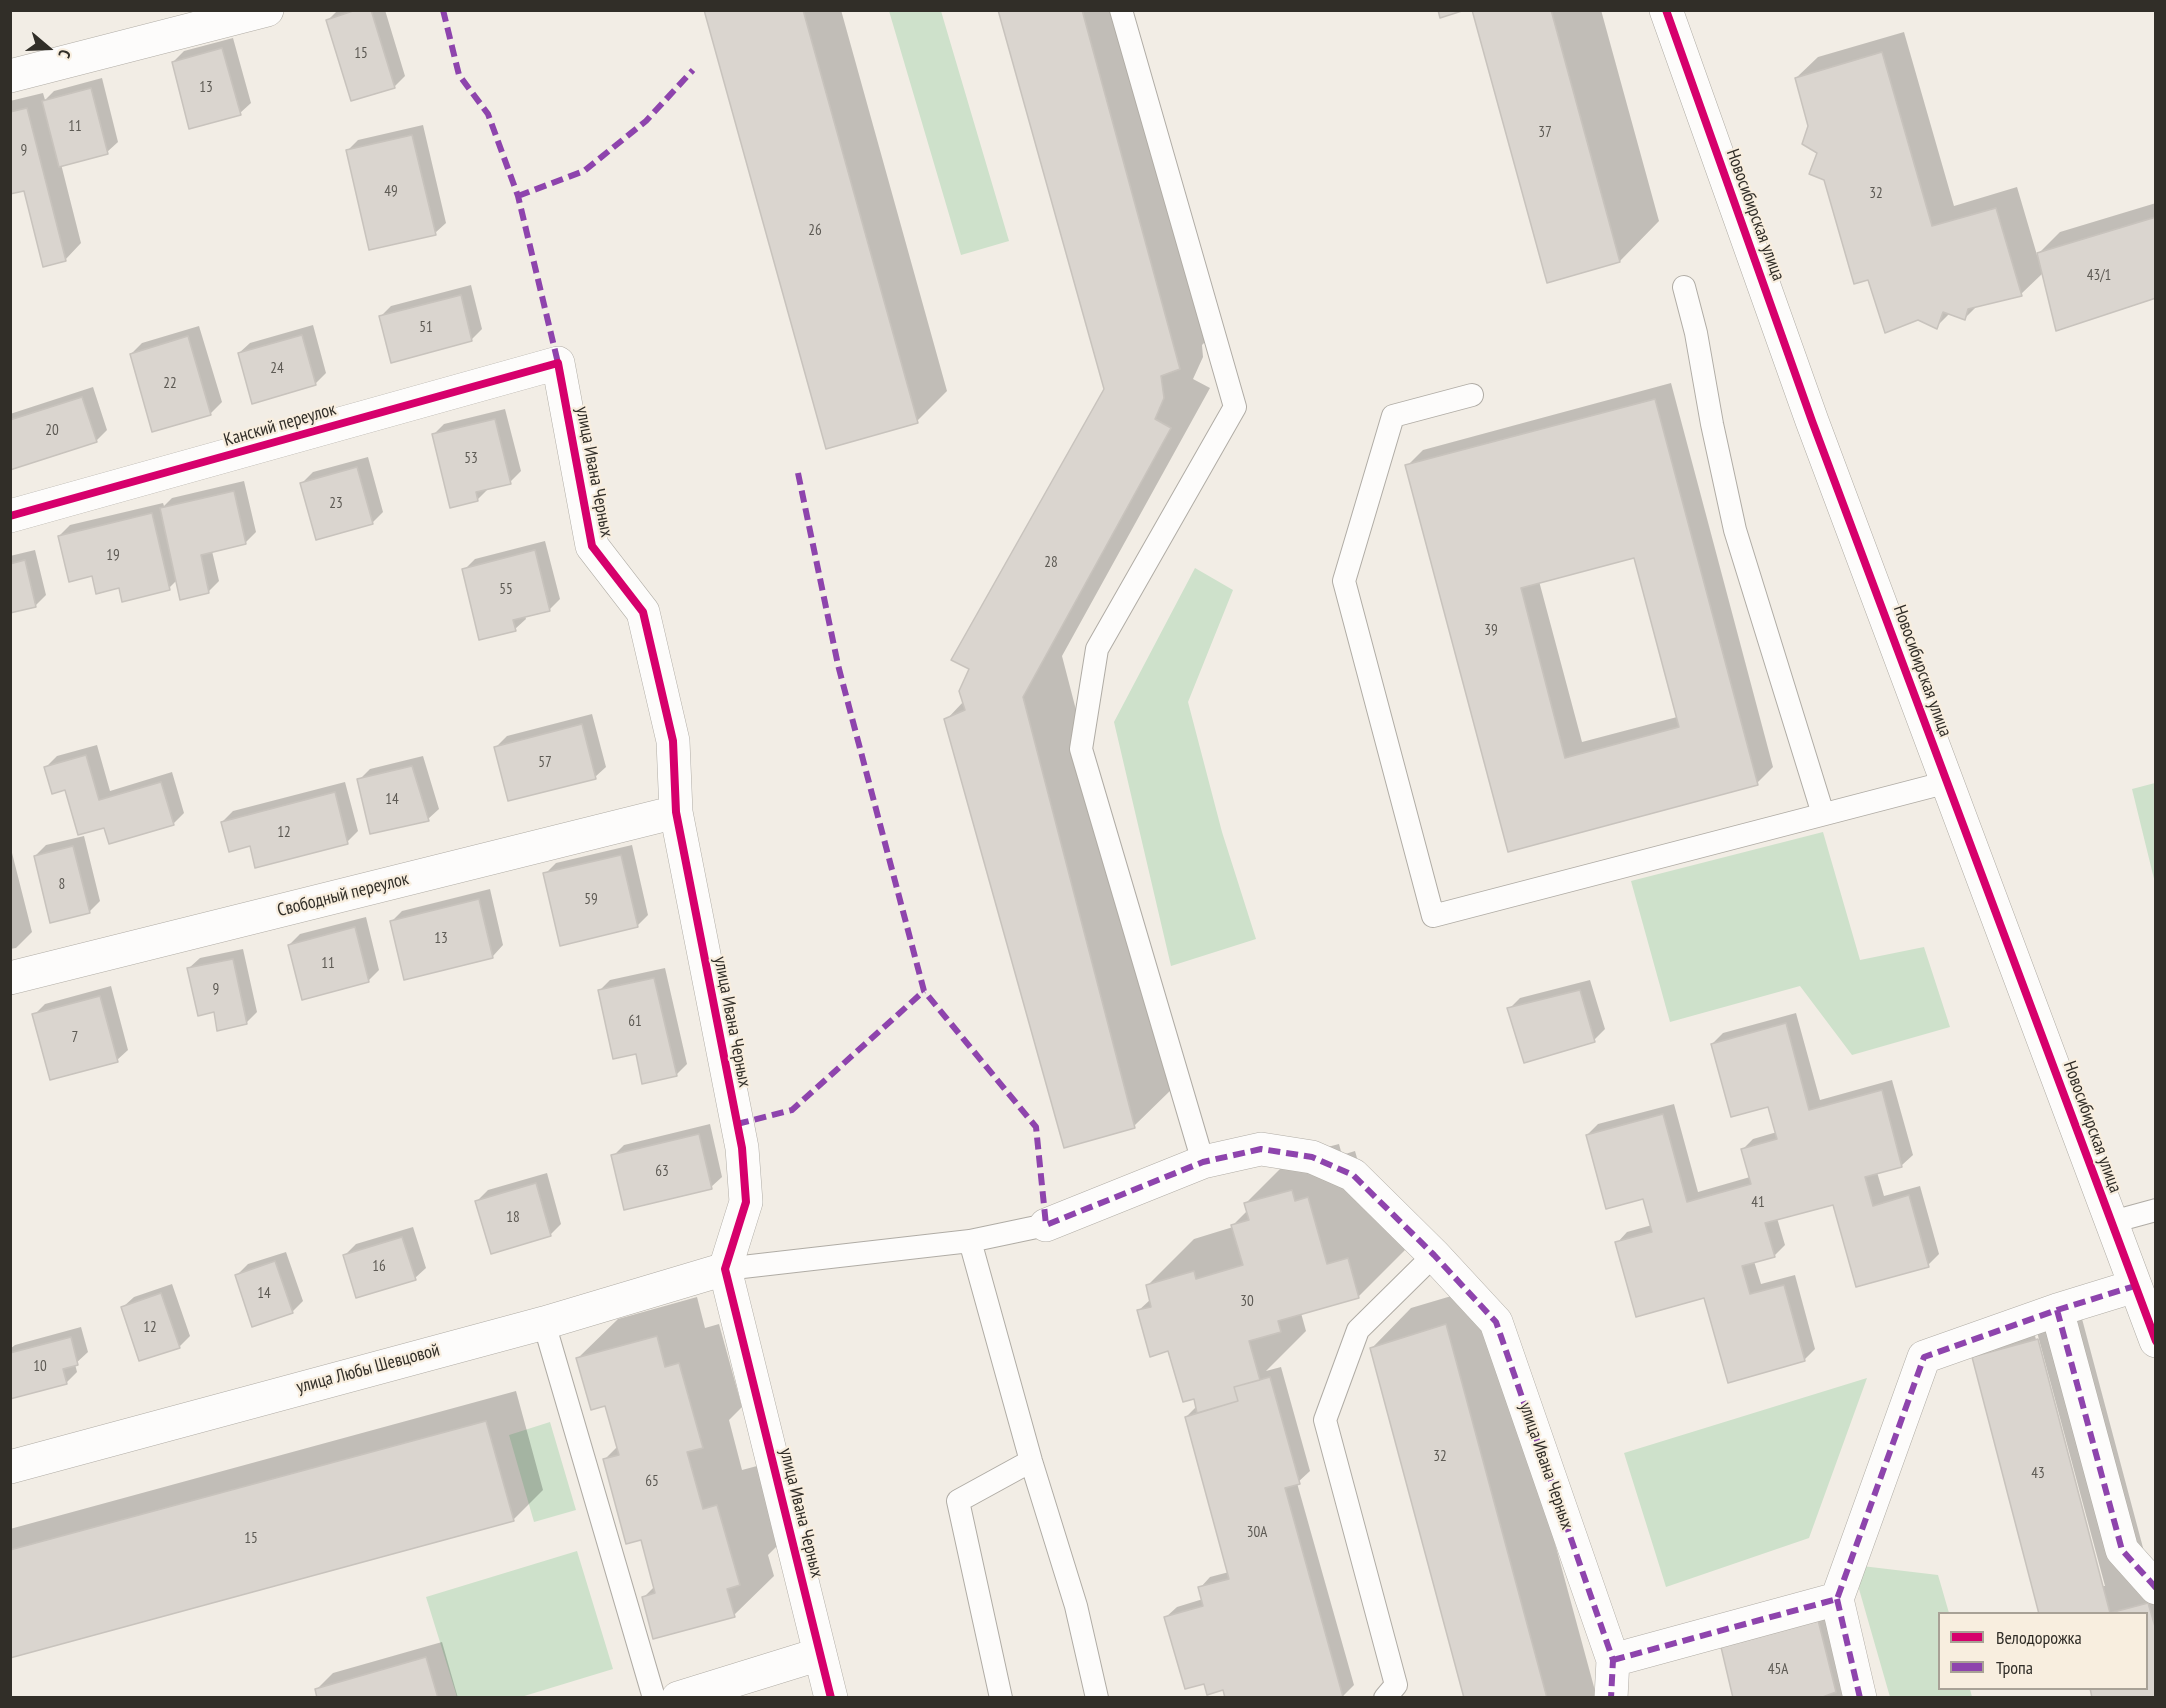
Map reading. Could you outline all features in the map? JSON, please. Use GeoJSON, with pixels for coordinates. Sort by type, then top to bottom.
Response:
{"type":"FeatureCollection","features":[{"type":"Feature","properties":{"kind":"street"},"geometry":{"type":"LineString","coordinates":[[10,76],[267,10]]}},
{"type":"Feature","properties":{"kind":"street","name":"Новосибирская улица"},"geometry":{"type":"LineString","coordinates":[[1666,10],[1812,421],[2156,1341]]}},
{"type":"Feature","properties":{"kind":"street","name":"улица Ивана Черных"},"geometry":{"type":"LineString","coordinates":[[558,363],[592,546],[644,612],[673,741],[676,812],[742,1148],[746,1202],[725,1269],[831,1698]]}},
{"type":"Feature","properties":{"kind":"street","name":"Канский переулок"},"geometry":{"type":"LineString","coordinates":[[10,516],[558,363]]}},
{"type":"Feature","properties":{"kind":"street","name":"Свободный переулок"},"geometry":{"type":"LineString","coordinates":[[10,978],[676,812]]}},
{"type":"Feature","properties":{"kind":"street","name":"улица Ивана Черных"},"geometry":{"type":"LineString","coordinates":[[1046,1225],[1203,1162],[1261,1149],[1312,1157],[1353,1175],[1434,1255],[1496,1322],[1613,1660],[1611,1698]]}},
{"type":"Feature","properties":{"kind":"street","name":"улица Любы Шевцовой"},"geometry":{"type":"LineString","coordinates":[[10,1467],[544,1323],[725,1269]]}},
{"type":"Feature","properties":{"kind":"street"},"geometry":{"type":"LineString","coordinates":[[1860,1698],[1837,1599],[1924,1357],[2057,1310],[2135,1286]]}},
{"type":"Feature","properties":{"kind":"street"},"geometry":{"type":"LineString","coordinates":[[2057,1310],[2122,1550],[2156,1588]]}},
{"type":"Feature","properties":{"kind":"street"},"geometry":{"type":"LineString","coordinates":[[1613,1660],[1837,1599]]}},
{"type":"Feature","properties":{"kind":"street"},"geometry":{"type":"LineString","coordinates":[[678,1698],[820,1654]]}},
{"type":"Feature","properties":{"kind":"lane"},"geometry":{"type":"LineString","coordinates":[[1121,10],[1235,407],[1097,649],[1081,749],[1203,1162]]}},
{"type":"Feature","properties":{"kind":"lane"},"geometry":{"type":"LineString","coordinates":[[1684,287],[1696,333],[1712,424],[1735,530],[1823,814]]}},
{"type":"Feature","properties":{"kind":"lane"},"geometry":{"type":"LineString","coordinates":[[1472,395],[1393,416],[1344,581],[1433,916],[1948,782]]}},
{"type":"Feature","properties":{"kind":"lane"},"geometry":{"type":"LineString","coordinates":[[2112,1222],[2156,1210]]}},
{"type":"Feature","properties":{"kind":"lane"},"geometry":{"type":"LineString","coordinates":[[725,1269],[970,1241],[1046,1225]]}},
{"type":"Feature","properties":{"kind":"lane"},"geometry":{"type":"LineString","coordinates":[[970,1241],[1031,1461],[1076,1606],[1097,1698]]}},
{"type":"Feature","properties":{"kind":"lane"},"geometry":{"type":"LineString","coordinates":[[1385,1698],[1396,1685],[1325,1420],[1358,1330],[1434,1255]]}},
{"type":"Feature","properties":{"kind":"lane"},"geometry":{"type":"LineString","coordinates":[[544,1323],[654,1698]]}},
{"type":"Feature","properties":{"kind":"lane"},"geometry":{"type":"LineString","coordinates":[[1001,1698],[958,1501],[1031,1461]]}},
{"type":"Feature","properties":{"kind":"green space"},"geometry":{"type":"Polygon","coordinates":[[[889,11],[941,11],[1009,241],[961,255],[889,11]]]}},
{"type":"Feature","properties":{"kind":"green space"},"geometry":{"type":"Polygon","coordinates":[[[1195,568],[1233,590],[1188,702],[1222,832],[1256,939],[1171,966],[1114,722],[1195,568]]]}},
{"type":"Feature","properties":{"kind":"green space"},"geometry":{"type":"Polygon","coordinates":[[[2156,783],[2155,883],[2132,789],[2156,783]]]}},
{"type":"Feature","properties":{"kind":"green space"},"geometry":{"type":"Polygon","coordinates":[[[1823,832],[1860,960],[1924,947],[1950,1027],[1852,1055],[1800,986],[1670,1022],[1631,881],[1823,832]]]}},
{"type":"Feature","properties":{"kind":"green space"},"geometry":{"type":"Polygon","coordinates":[[[1867,1378],[1809,1538],[1666,1587],[1624,1453],[1867,1378]]]}},
{"type":"Feature","properties":{"kind":"green space"},"geometry":{"type":"Polygon","coordinates":[[[550,1422],[576,1510],[534,1522],[509,1435],[550,1422]]]}},
{"type":"Feature","properties":{"kind":"green space"},"geometry":{"type":"Polygon","coordinates":[[[577,1551],[613,1669],[521,1697],[457,1697],[426,1597],[577,1551]]]}},
{"type":"Feature","properties":{"kind":"green space"},"geometry":{"type":"Polygon","coordinates":[[[1862,1566],[1938,1575],[1949,1612],[1938,1612],[1938,1690],[1970,1690],[1972,1697],[1890,1697],[1859,1589],[1862,1566]]]}},
{"type":"Feature","properties":{"kind":"building"},"geometry":{"type":"Polygon","coordinates":[[[356,10],[371,10],[395,88],[351,101],[326,20],[356,10]]]}},
{"type":"Feature","properties":{"kind":"building"},"geometry":{"type":"Polygon","coordinates":[[[704,10],[803,10],[918,423],[826,449],[704,10]]]}},
{"type":"Feature","properties":{"kind":"building"},"geometry":{"type":"Polygon","coordinates":[[[998,10],[1082,10],[1180,369],[1161,376],[1164,398],[1155,419],[1171,428],[1023,697],[1135,1128],[1064,1148],[944,719],[965,710],[959,691],[969,669],[951,660],[1104,389],[998,10]]]}},
{"type":"Feature","properties":{"kind":"building"},"geometry":{"type":"Polygon","coordinates":[[[1438,10],[1465,10],[1440,18],[1438,10]]]}},
{"type":"Feature","properties":{"kind":"building"},"geometry":{"type":"Polygon","coordinates":[[[1472,10],[1551,10],[1620,262],[1547,283],[1472,10]]]}},
{"type":"Feature","properties":{"kind":"building"},"geometry":{"type":"Polygon","coordinates":[[[222,48],[241,115],[189,129],[172,62],[222,48]]]}},
{"type":"Feature","properties":{"kind":"building"},"geometry":{"type":"Polygon","coordinates":[[[1882,52],[1932,226],[1996,208],[2022,296],[1968,309],[1965,320],[1943,312],[1937,329],[1918,320],[1885,333],[1868,280],[1854,284],[1824,180],[1809,174],[1817,153],[1802,144],[1808,126],[1795,78],[1882,52]]]}},
{"type":"Feature","properties":{"kind":"building"},"geometry":{"type":"Polygon","coordinates":[[[91,88],[108,154],[59,167],[42,101],[91,88]]]}},
{"type":"Feature","properties":{"kind":"building"},"geometry":{"type":"Polygon","coordinates":[[[27,108],[66,261],[43,267],[24,191],[10,194],[10,112],[27,108]]]}},
{"type":"Feature","properties":{"kind":"building"},"geometry":{"type":"Polygon","coordinates":[[[412,135],[436,235],[369,250],[346,150],[412,135]]]}},
{"type":"Feature","properties":{"kind":"building"},"geometry":{"type":"Polygon","coordinates":[[[2156,217],[2156,298],[2056,331],[2037,253],[2156,217]]]}},
{"type":"Feature","properties":{"kind":"building"},"geometry":{"type":"Polygon","coordinates":[[[461,295],[472,341],[391,363],[379,316],[461,295]]]}},
{"type":"Feature","properties":{"kind":"building"},"geometry":{"type":"Polygon","coordinates":[[[302,335],[316,385],[252,404],[238,353],[302,335]]]}},
{"type":"Feature","properties":{"kind":"building"},"geometry":{"type":"Polygon","coordinates":[[[188,336],[211,415],[152,432],[130,354],[188,336]]]}},
{"type":"Feature","properties":{"kind":"building"},"geometry":{"type":"Polygon","coordinates":[[[82,397],[97,442],[10,470],[10,420],[82,397]]]}},
{"type":"Feature","properties":{"kind":"building"},"geometry":{"type":"Polygon","coordinates":[[[1655,399],[1758,785],[1508,852],[1405,465],[1655,399]],[[1634,558],[1521,588],[1565,758],[1679,727],[1634,558]]]}},
{"type":"Feature","properties":{"kind":"building"},"geometry":{"type":"Polygon","coordinates":[[[495,419],[511,484],[476,492],[478,501],[450,508],[432,434],[495,419]]]}},
{"type":"Feature","properties":{"kind":"building"},"geometry":{"type":"Polygon","coordinates":[[[357,467],[373,524],[316,540],[300,483],[357,467]]]}},
{"type":"Feature","properties":{"kind":"building"},"geometry":{"type":"Polygon","coordinates":[[[234,491],[246,544],[201,555],[209,593],[180,600],[160,508],[234,491]]]}},
{"type":"Feature","properties":{"kind":"building"},"geometry":{"type":"Polygon","coordinates":[[[152,513],[170,590],[122,602],[119,588],[96,594],[92,576],[69,582],[58,536],[152,513]]]}},
{"type":"Feature","properties":{"kind":"building"},"geometry":{"type":"Polygon","coordinates":[[[535,550],[550,611],[513,620],[516,631],[479,640],[462,569],[535,550]]]}},
{"type":"Feature","properties":{"kind":"building"},"geometry":{"type":"Polygon","coordinates":[[[25,560],[36,607],[10,613],[10,564],[25,560]]]}},
{"type":"Feature","properties":{"kind":"building"},"geometry":{"type":"Polygon","coordinates":[[[582,724],[596,779],[508,801],[494,747],[582,724]]]}},
{"type":"Feature","properties":{"kind":"building"},"geometry":{"type":"Polygon","coordinates":[[[86,755],[99,800],[161,782],[174,825],[109,844],[104,828],[78,835],[65,790],[52,794],[44,767],[86,755]]]}},
{"type":"Feature","properties":{"kind":"building"},"geometry":{"type":"Polygon","coordinates":[[[412,766],[429,821],[370,834],[357,779],[412,766]]]}},
{"type":"Feature","properties":{"kind":"building"},"geometry":{"type":"Polygon","coordinates":[[[335,792],[348,844],[255,868],[250,846],[229,852],[221,822],[335,792]]]}},
{"type":"Feature","properties":{"kind":"building"},"geometry":{"type":"Polygon","coordinates":[[[73,846],[90,913],[50,923],[34,856],[73,846]]]}},
{"type":"Feature","properties":{"kind":"building"},"geometry":{"type":"Polygon","coordinates":[[[621,855],[638,927],[560,946],[543,873],[621,855]]]}},
{"type":"Feature","properties":{"kind":"building"},"geometry":{"type":"Polygon","coordinates":[[[479,899],[493,958],[404,980],[390,921],[479,899]]]}},
{"type":"Feature","properties":{"kind":"building"},"geometry":{"type":"Polygon","coordinates":[[[355,927],[369,982],[302,1000],[288,945],[355,927]]]}},
{"type":"Feature","properties":{"kind":"building"},"geometry":{"type":"Polygon","coordinates":[[[233,959],[247,1024],[217,1031],[214,1012],[198,1016],[187,968],[233,959]]]}},
{"type":"Feature","properties":{"kind":"building"},"geometry":{"type":"Polygon","coordinates":[[[654,978],[677,1076],[642,1084],[636,1054],[613,1059],[598,990],[654,978]]]}},
{"type":"Feature","properties":{"kind":"building"},"geometry":{"type":"Polygon","coordinates":[[[1580,990],[1595,1042],[1524,1063],[1507,1008],[1580,990]]]}},
{"type":"Feature","properties":{"kind":"building"},"geometry":{"type":"Polygon","coordinates":[[[100,996],[118,1062],[50,1080],[32,1014],[100,996]]]}},
{"type":"Feature","properties":{"kind":"building"},"geometry":{"type":"Polygon","coordinates":[[[1786,1023],[1809,1110],[1882,1090],[1902,1167],[1865,1177],[1873,1206],[1909,1195],[1929,1267],[1856,1287],[1833,1205],[1765,1223],[1775,1257],[1742,1266],[1750,1294],[1784,1285],[1805,1361],[1728,1383],[1704,1298],[1636,1317],[1615,1242],[1652,1232],[1643,1199],[1606,1209],[1586,1135],[1663,1114],[1687,1202],[1751,1184],[1741,1149],[1777,1139],[1768,1107],[1731,1117],[1711,1044],[1786,1023]]]}},
{"type":"Feature","properties":{"kind":"building"},"geometry":{"type":"Polygon","coordinates":[[[699,1134],[712,1189],[624,1210],[611,1155],[699,1134]]]}},
{"type":"Feature","properties":{"kind":"building"},"geometry":{"type":"Polygon","coordinates":[[[536,1183],[551,1236],[491,1254],[475,1201],[536,1183]]]}},
{"type":"Feature","properties":{"kind":"building"},"geometry":{"type":"Polygon","coordinates":[[[1292,1190],[1295,1201],[1308,1197],[1327,1264],[1348,1258],[1359,1298],[1278,1321],[1281,1332],[1249,1341],[1260,1380],[1234,1387],[1238,1401],[1197,1413],[1194,1399],[1183,1402],[1168,1351],[1150,1357],[1137,1310],[1151,1307],[1146,1285],[1194,1271],[1196,1279],[1243,1265],[1231,1225],[1249,1220],[1244,1203],[1292,1190]]]}},
{"type":"Feature","properties":{"kind":"building"},"geometry":{"type":"Polygon","coordinates":[[[402,1237],[416,1280],[356,1298],[343,1255],[402,1237]]]}},
{"type":"Feature","properties":{"kind":"building"},"geometry":{"type":"Polygon","coordinates":[[[275,1261],[293,1313],[252,1327],[235,1275],[275,1261]]]}},
{"type":"Feature","properties":{"kind":"building"},"geometry":{"type":"Polygon","coordinates":[[[161,1293],[180,1348],[139,1361],[121,1307],[161,1293]]]}},
{"type":"Feature","properties":{"kind":"building"},"geometry":{"type":"Polygon","coordinates":[[[1446,1324],[1547,1698],[1464,1698],[1370,1348],[1446,1324]]]}},
{"type":"Feature","properties":{"kind":"building"},"geometry":{"type":"Polygon","coordinates":[[[657,1336],[665,1367],[679,1363],[703,1448],[687,1452],[703,1509],[717,1505],[740,1585],[727,1589],[735,1617],[653,1639],[642,1597],[655,1593],[641,1540],[626,1544],[603,1459],[619,1455],[605,1406],[591,1410],[576,1358],[657,1336]]]}},
{"type":"Feature","properties":{"kind":"building"},"geometry":{"type":"Polygon","coordinates":[[[71,1337],[78,1365],[63,1369],[67,1384],[10,1399],[10,1353],[71,1337]]]}},
{"type":"Feature","properties":{"kind":"building"},"geometry":{"type":"Polygon","coordinates":[[[2038,1339],[2110,1612],[2038,1612],[1972,1357],[2038,1339]]]}},
{"type":"Feature","properties":{"kind":"building"},"geometry":{"type":"Polygon","coordinates":[[[1270,1377],[1300,1484],[1285,1488],[1342,1698],[1225,1698],[1223,1690],[1207,1695],[1204,1684],[1185,1689],[1164,1617],[1203,1606],[1198,1587],[1229,1579],[1185,1417],[1238,1401],[1234,1387],[1270,1377]]]}},
{"type":"Feature","properties":{"kind":"building"},"geometry":{"type":"Polygon","coordinates":[[[486,1421],[514,1521],[10,1658],[10,1550],[486,1421]]]}},
{"type":"Feature","properties":{"kind":"building"},"geometry":{"type":"Polygon","coordinates":[[[2148,1603],[2156,1630],[2156,1698],[2092,1698],[2090,1690],[2148,1690],[2148,1612],[2114,1612],[2148,1603]]]}},
{"type":"Feature","properties":{"kind":"building"},"geometry":{"type":"Polygon","coordinates":[[[1817,1616],[1836,1692],[1820,1698],[1733,1698],[1721,1647],[1817,1616]]]}},
{"type":"Feature","properties":{"kind":"building"},"geometry":{"type":"Polygon","coordinates":[[[426,1657],[438,1698],[317,1698],[315,1689],[426,1657]]]}},
{"type":"Feature","properties":{"kind":"marked path"},"geometry":{"type":"LineString","coordinates":[[443,10],[459,75],[488,114],[518,196],[558,363]]}},
{"type":"Feature","properties":{"kind":"marked path"},"geometry":{"type":"LineString","coordinates":[[518,196],[584,171],[646,121],[693,70]]}},
{"type":"Feature","properties":{"kind":"marked path"},"geometry":{"type":"LineString","coordinates":[[798,473],[838,665],[924,991],[1036,1127],[1046,1225],[1203,1162],[1261,1149],[1312,1157],[1353,1175],[1434,1255],[1496,1322],[1613,1660],[1611,1698]]}},
{"type":"Feature","properties":{"kind":"marked path"},"geometry":{"type":"LineString","coordinates":[[737,1124],[792,1110],[924,991]]}},
{"type":"Feature","properties":{"kind":"marked path"},"geometry":{"type":"LineString","coordinates":[[1613,1660],[1837,1599],[1924,1357],[2057,1310],[2135,1286]]}},
{"type":"Feature","properties":{"kind":"marked path"},"geometry":{"type":"LineString","coordinates":[[2057,1310],[2122,1550],[2156,1588]]}},
{"type":"Feature","properties":{"kind":"marked path"},"geometry":{"type":"LineString","coordinates":[[1837,1599],[1860,1698]]}},
{"type":"Feature","properties":{"kind":"cycle path"},"geometry":{"type":"LineString","coordinates":[[1666,10],[1812,421],[2156,1341]]}},
{"type":"Feature","properties":{"kind":"cycle path"},"geometry":{"type":"LineString","coordinates":[[10,516],[558,363],[592,546],[643,612],[673,741],[676,812],[742,1148],[746,1202],[725,1269],[831,1698]]}}]}
